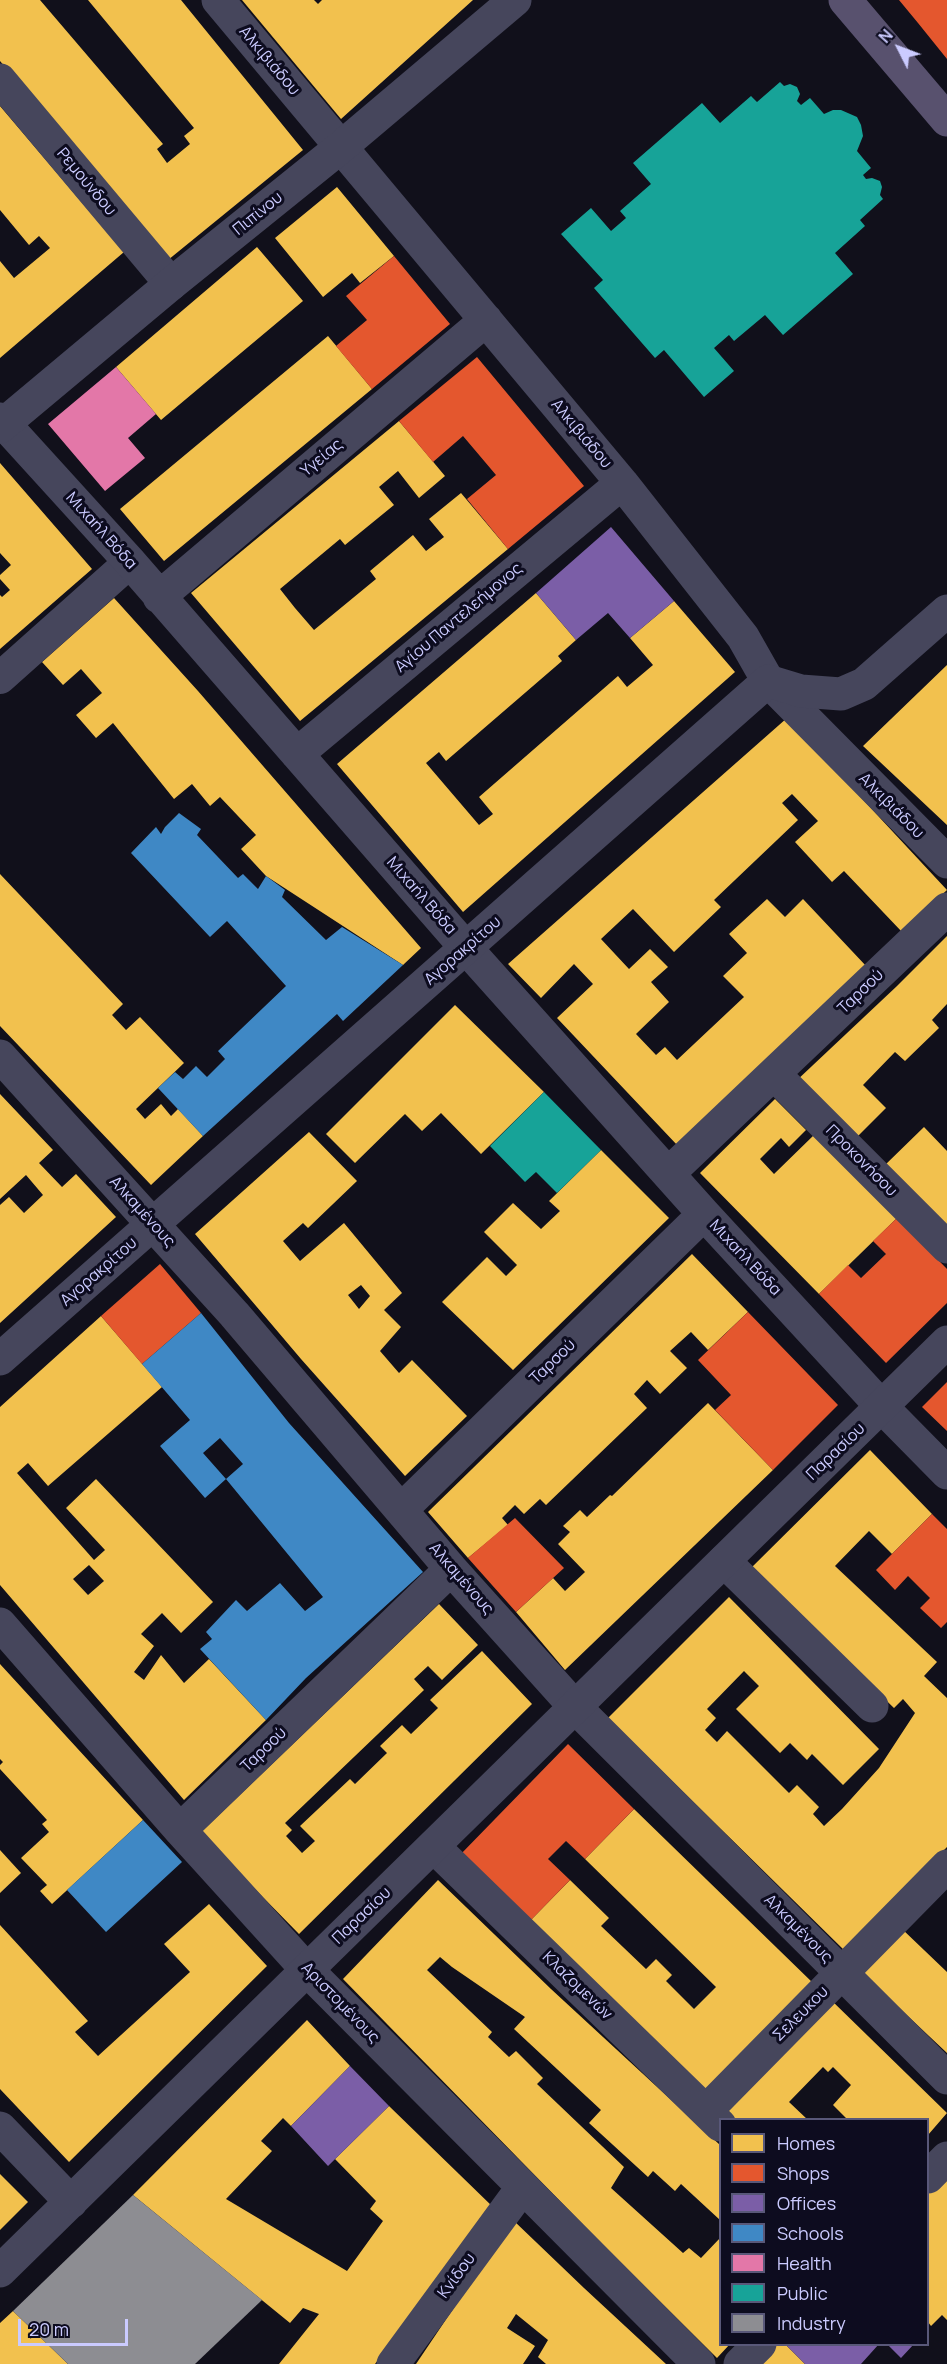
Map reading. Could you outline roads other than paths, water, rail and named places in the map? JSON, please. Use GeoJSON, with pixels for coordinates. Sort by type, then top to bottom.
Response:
{"type":"FeatureCollection","features":[{"type":"Feature","properties":{"kind":"main road"},"geometry":{"type":"LineString","coordinates":[[845,0],[947,120]]}},
{"type":"Feature","properties":{"kind":"street","name":"Αλκιβιάδου"},"geometry":{"type":"LineString","coordinates":[[218,0],[622,483],[743,637],[768,681],[947,862]]}},
{"type":"Feature","properties":{"kind":"street","name":"Πιπίνου"},"geometry":{"type":"LineString","coordinates":[[1,423],[341,147],[515,0]]}},
{"type":"Feature","properties":{"kind":"street","name":"Ρεμούνδου"},"geometry":{"type":"LineString","coordinates":[[0,80],[171,284]]}},
{"type":"Feature","properties":{"kind":"street","name":"Υγείας"},"geometry":{"type":"LineString","coordinates":[[159,597],[486,320]]}},
{"type":"Feature","properties":{"kind":"street","name":"Μιχαήλ Βόδα"},"geometry":{"type":"LineString","coordinates":[[1,423],[130,562],[466,948],[704,1214],[882,1407],[947,1473]]}},
{"type":"Feature","properties":{"kind":"street","name":"Αγίου Παντελεήμονος"},"geometry":{"type":"LineString","coordinates":[[297,754],[622,483]]}},
{"type":"Feature","properties":{"kind":"street"},"geometry":{"type":"LineString","coordinates":[[0,678],[130,562]]}},
{"type":"Feature","properties":{"kind":"street"},"geometry":{"type":"LineString","coordinates":[[768,681],[801,691],[841,694],[864,684],[947,611]]}},
{"type":"Feature","properties":{"kind":"street","name":"Αγορακρίτου"},"geometry":{"type":"LineString","coordinates":[[0,1359],[768,681]]}},
{"type":"Feature","properties":{"kind":"street","name":"Ταρσού"},"geometry":{"type":"LineString","coordinates":[[669,1173],[947,909]]}},
{"type":"Feature","properties":{"kind":"street","name":"Αλκαμένους"},"geometry":{"type":"LineString","coordinates":[[0,1056],[234,1314],[451,1569],[575,1707],[947,2078]]}},
{"type":"Feature","properties":{"kind":"street","name":"Προκονήσου"},"geometry":{"type":"LineString","coordinates":[[774,1074],[947,1247]]}},
{"type":"Feature","properties":{"kind":"street","name":"Ταρσού"},"geometry":{"type":"LineString","coordinates":[[401,1510],[704,1214]]}},
{"type":"Feature","properties":{"kind":"street","name":"Παρασίου"},"geometry":{"type":"LineString","coordinates":[[0,2271],[947,1342]]}},
{"type":"Feature","properties":{"kind":"street"},"geometry":{"type":"LineString","coordinates":[[724,1561],[872,1706]]}},
{"type":"Feature","properties":{"kind":"street","name":"Ταρσού"},"geometry":{"type":"LineString","coordinates":[[180,1830],[451,1569]]}},
{"type":"Feature","properties":{"kind":"street","name":"Αριστομένους"},"geometry":{"type":"LineString","coordinates":[[0,1624],[306,1970],[699,2364]]}},
{"type":"Feature","properties":{"kind":"street","name":"Κλαζομενών"},"geometry":{"type":"LineString","coordinates":[[434,1847],[713,2118]]}},
{"type":"Feature","properties":{"kind":"street","name":"Σελευκου"},"geometry":{"type":"LineString","coordinates":[[713,2118],[842,1973],[947,1866]]}},
{"type":"Feature","properties":{"kind":"street"},"geometry":{"type":"LineString","coordinates":[[0,2128],[71,2202]]}},
{"type":"Feature","properties":{"kind":"street"},"geometry":{"type":"LineString","coordinates":[[929,2175],[947,2158]]}},
{"type":"Feature","properties":{"kind":"street","name":"Κνίδου"},"geometry":{"type":"LineString","coordinates":[[393,2364],[522,2188]]}},
{"type":"Feature","properties":{"kind":"street"},"geometry":{"type":"LineString","coordinates":[[740,2364],[758,2346]]}}]}
